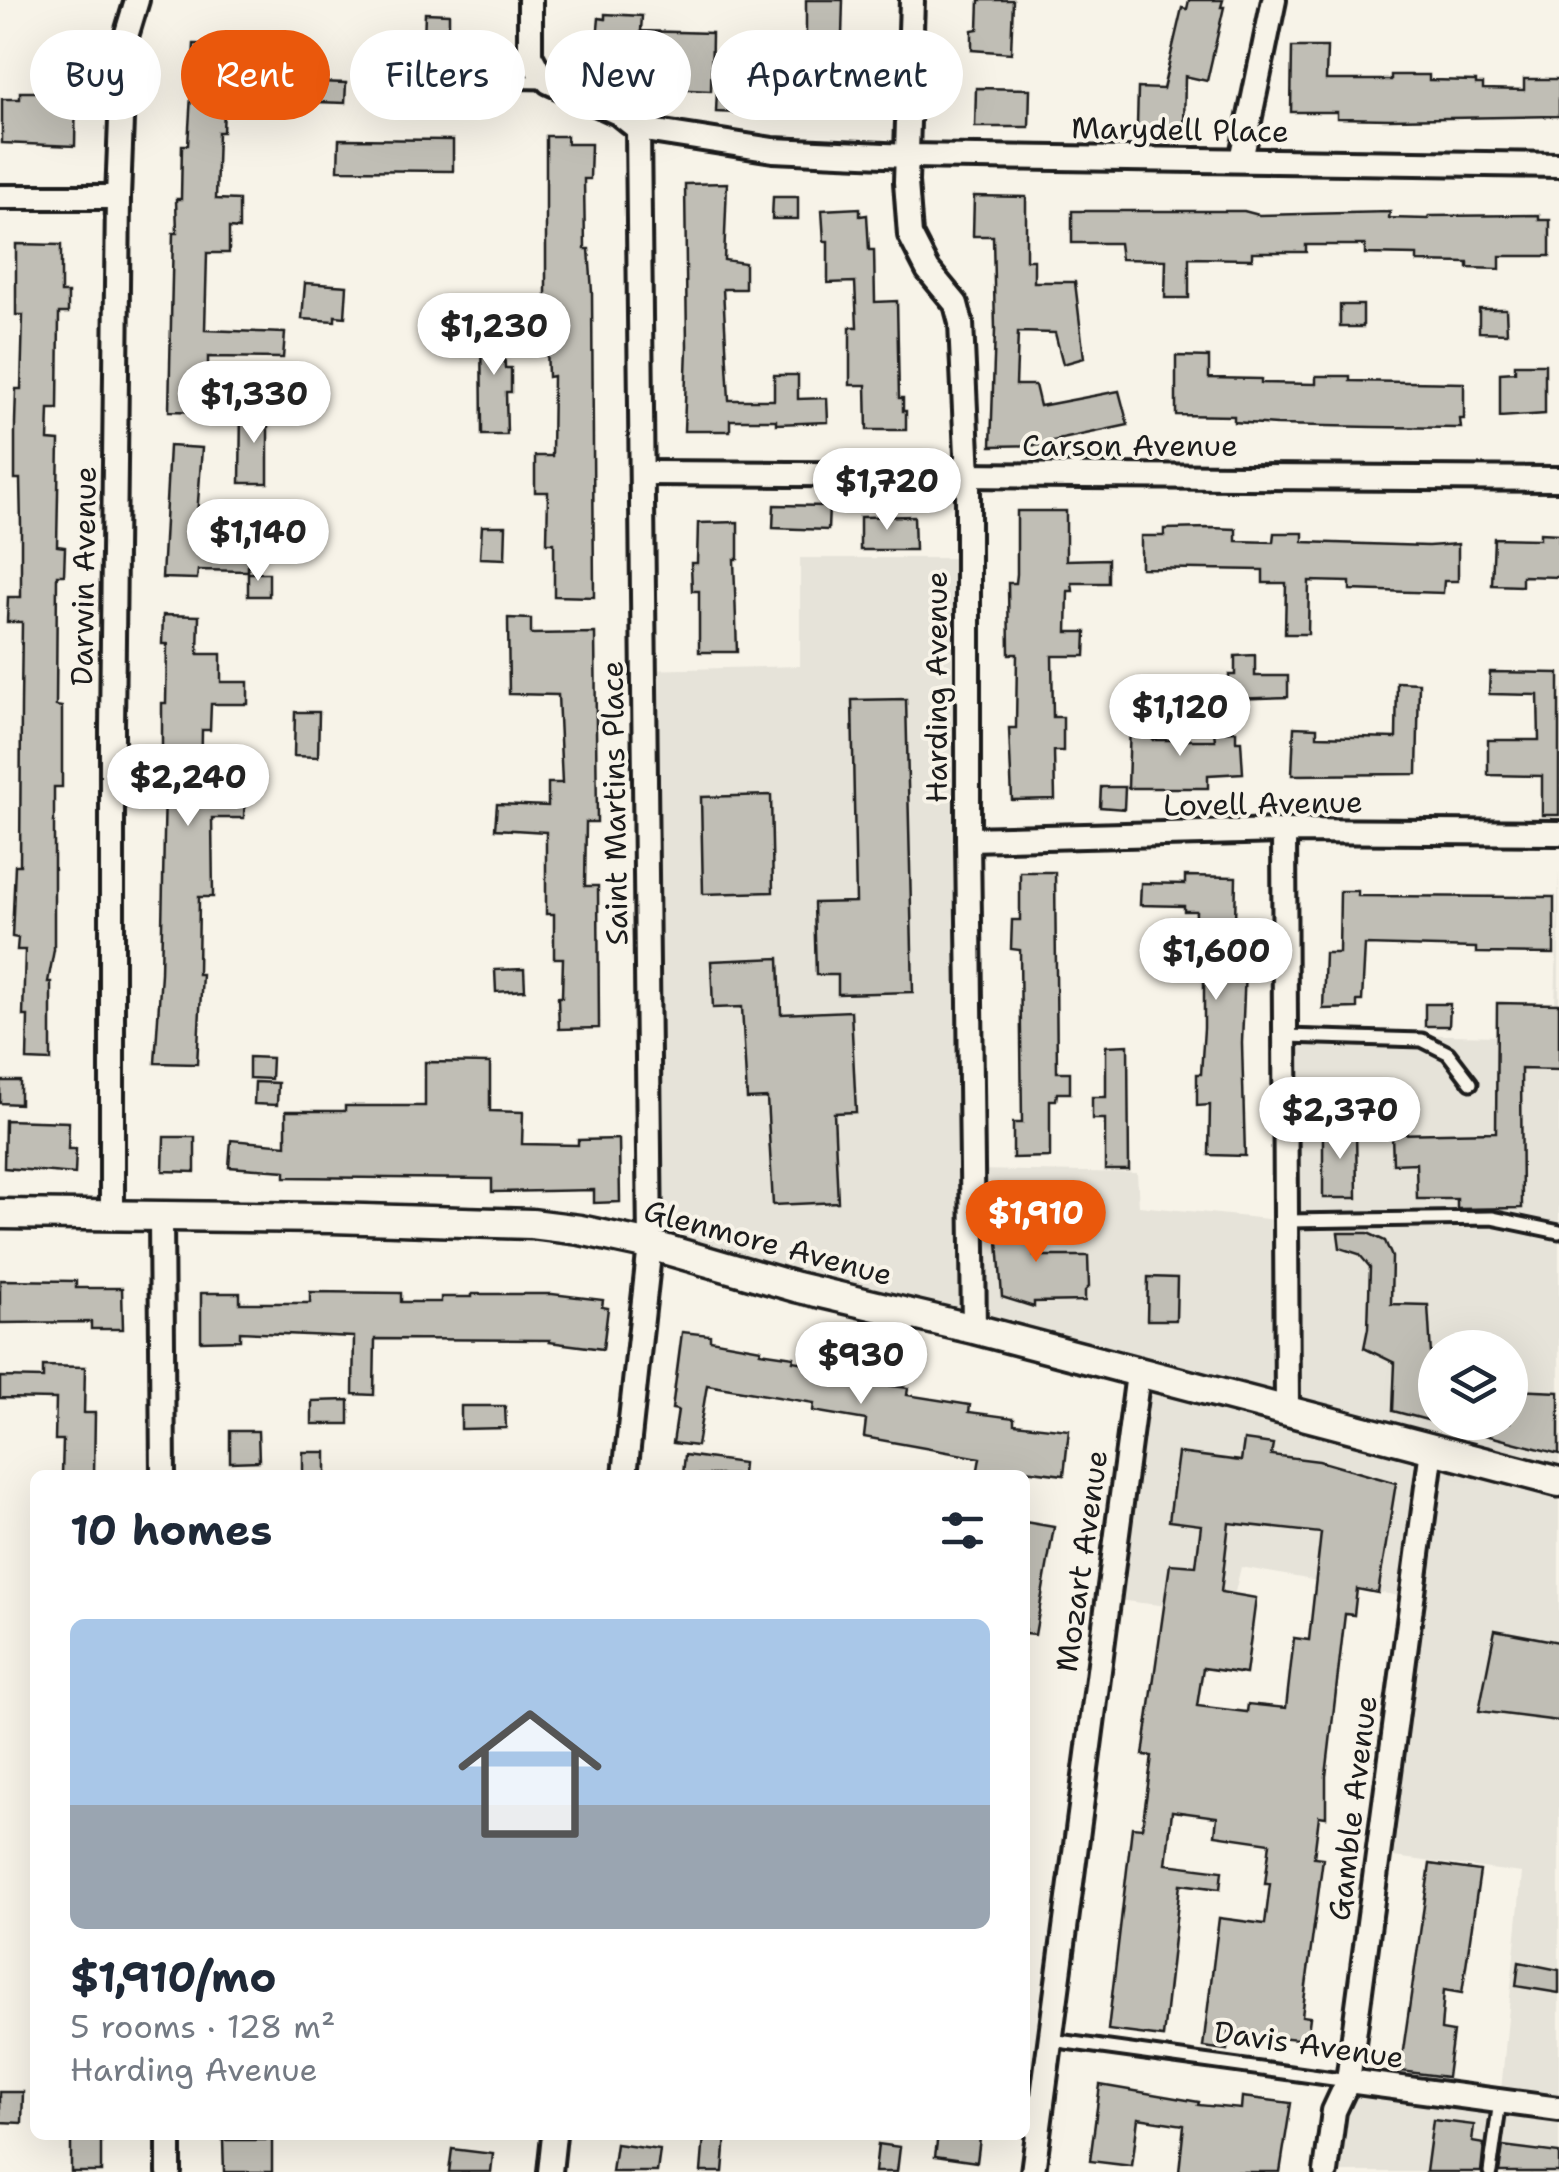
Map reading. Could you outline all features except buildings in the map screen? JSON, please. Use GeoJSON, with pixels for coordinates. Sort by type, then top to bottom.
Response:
{"type":"FeatureCollection","features":[{"type":"Feature","properties":{"kind":"street","name":"Darwin Avenue"},"geometry":{"type":"LineString","coordinates":[[112,1216],[118,197],[124,44],[137,0]]}},
{"type":"Feature","properties":{"kind":"street"},"geometry":{"type":"LineString","coordinates":[[530,0],[530,55],[545,78]]}},
{"type":"Feature","properties":{"kind":"street","name":"Harding Avenue"},"geometry":{"type":"LineString","coordinates":[[912,0],[907,156],[910,235],[917,254],[956,304],[961,323],[968,476],[974,1329]]}},
{"type":"Feature","properties":{"kind":"street"},"geometry":{"type":"LineString","coordinates":[[1241,160],[1274,0]]}},
{"type":"Feature","properties":{"kind":"street","name":"Marydell Place"},"geometry":{"type":"LineString","coordinates":[[627,120],[638,129],[773,150],[907,156],[1559,165]]}},
{"type":"Feature","properties":{"kind":"street","name":"Saint Martins Place"},"geometry":{"type":"LineString","coordinates":[[626,1470],[650,1245],[638,129]]}},
{"type":"Feature","properties":{"kind":"street"},"geometry":{"type":"LineString","coordinates":[[0,197],[118,197]]}},
{"type":"Feature","properties":{"kind":"street","name":"Carson Avenue"},"geometry":{"type":"LineString","coordinates":[[642,473],[1559,479]]}},
{"type":"Feature","properties":{"kind":"street"},"geometry":{"type":"LineString","coordinates":[[1284,831],[1287,1411]]}},
{"type":"Feature","properties":{"kind":"street","name":"Lovell Avenue"},"geometry":{"type":"LineString","coordinates":[[968,839],[1284,831],[1559,833]]}},
{"type":"Feature","properties":{"kind":"street","name":"Glenmore Avenue"},"geometry":{"type":"LineString","coordinates":[[0,1214],[532,1224],[580,1230],[1559,1482]]}},
{"type":"Feature","properties":{"kind":"street"},"geometry":{"type":"LineString","coordinates":[[160,1216],[163,1470]]}},
{"type":"Feature","properties":{"kind":"street","name":"Mozart Avenue"},"geometry":{"type":"LineString","coordinates":[[1033,2172],[1138,1374]]}},
{"type":"Feature","properties":{"kind":"street","name":"Gamble Avenue"},"geometry":{"type":"LineString","coordinates":[[1326,2172],[1334,2111],[1348,2081],[1432,1449]]}},
{"type":"Feature","properties":{"kind":"street","name":"Davis Avenue"},"geometry":{"type":"LineString","coordinates":[[1348,2081],[1559,2110]]}},
{"type":"Feature","properties":{"kind":"street"},"geometry":{"type":"LineString","coordinates":[[169,2140],[169,2172]]}},
{"type":"Feature","properties":{"kind":"street"},"geometry":{"type":"LineString","coordinates":[[550,2172],[553,2140]]}},
{"type":"Feature","properties":{"kind":"lane"},"geometry":{"type":"LineString","coordinates":[[1286,1036],[1422,1040],[1448,1052],[1471,1084]]}},
{"type":"Feature","properties":{"kind":"lane"},"geometry":{"type":"LineString","coordinates":[[1288,1221],[1492,1218],[1559,1232]]}},
{"type":"Feature","properties":{"kind":"lane","name":"Davis Avenue"},"geometry":{"type":"LineString","coordinates":[[1051,2040],[1348,2081]]}},
{"type":"Feature","properties":{"kind":"lane"},"geometry":{"type":"LineString","coordinates":[[1490,2172],[1500,2102]]}},
{"type":"Feature","properties":{"kind":"shaded area"},"geometry":{"type":"Polygon","coordinates":[[[800,558],[967,558],[971,1170],[1137,1173],[1139,1206],[1287,1221],[1286,1032],[1503,1036],[1555,1006],[1559,871],[1559,2172],[1326,2172],[1348,2081],[1500,2101],[1522,1873],[1377,1855],[1410,1598],[1241,1567],[1230,1613],[1107,1599],[1138,1374],[650,1245],[643,670],[800,666],[800,558]]]}}]}
